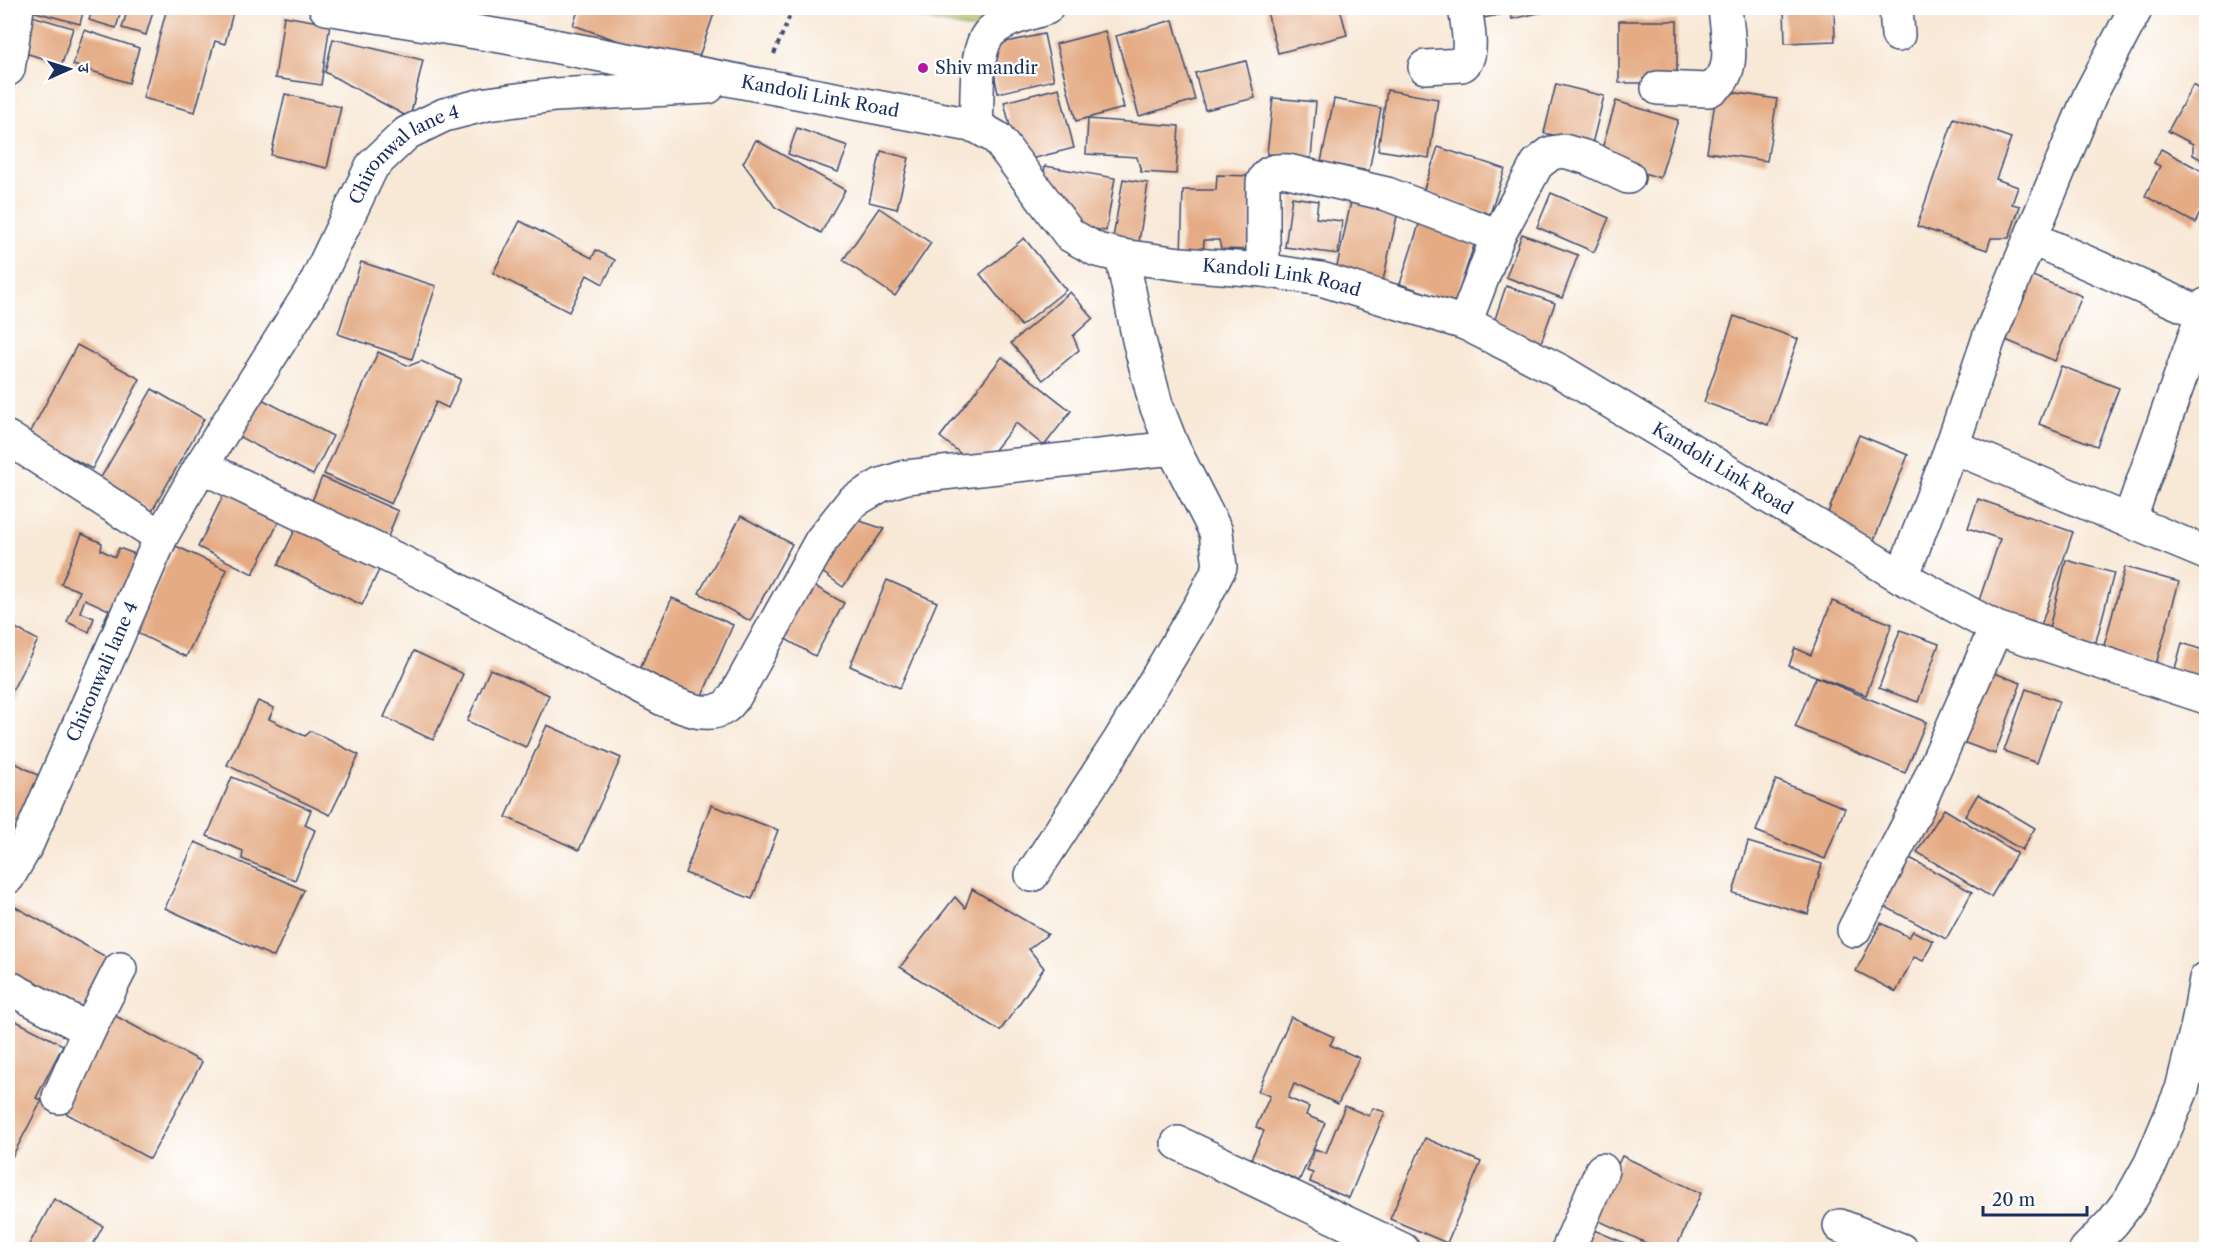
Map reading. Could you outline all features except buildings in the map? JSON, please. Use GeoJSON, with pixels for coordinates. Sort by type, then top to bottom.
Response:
{"type":"FeatureCollection","features":[{"type":"Feature","properties":{"kind":"street"},"geometry":{"type":"LineString","coordinates":[[8,69],[17,8]]}},
{"type":"Feature","properties":{"kind":"street","name":"Kandoli Link Road"},"geometry":{"type":"LineString","coordinates":[[326,8],[506,36],[976,126],[997,138],[1070,234],[1097,250],[1122,256],[1181,264],[1263,270],[1321,279],[1465,323],[1560,371],[1902,577],[1996,628],[2206,697]]}},
{"type":"Feature","properties":{"kind":"street"},"geometry":{"type":"LineString","coordinates":[[976,126],[979,63],[988,34],[1002,24],[1046,8]]}},
{"type":"Feature","properties":{"kind":"street"},"geometry":{"type":"LineString","coordinates":[[1425,67],[1466,63],[1470,55],[1465,8]]}},
{"type":"Feature","properties":{"kind":"street"},"geometry":{"type":"LineString","coordinates":[[1658,88],[1708,90],[1716,87],[1722,81],[1729,62],[1725,8]]}},
{"type":"Feature","properties":{"kind":"street"},"geometry":{"type":"LineString","coordinates":[[1902,577],[1952,446],[1989,338],[2090,94],[2136,8]]}},
{"type":"Feature","properties":{"kind":"street","name":"Chironwal lane 4"},"geometry":{"type":"LineString","coordinates":[[201,466],[315,285],[372,166],[407,133],[444,115],[510,101],[555,95],[761,85]]}},
{"type":"Feature","properties":{"kind":"street"},"geometry":{"type":"LineString","coordinates":[[1465,323],[1498,236],[1537,164],[1551,153],[1564,151],[1588,158],[1628,177]]}},
{"type":"Feature","properties":{"kind":"street"},"geometry":{"type":"LineString","coordinates":[[1263,270],[1263,182],[1266,175],[1277,170],[1387,194],[1498,236]]}},
{"type":"Feature","properties":{"kind":"street"},"geometry":{"type":"LineString","coordinates":[[2031,238],[2205,310],[2129,521]]}},
{"type":"Feature","properties":{"kind":"street"},"geometry":{"type":"LineString","coordinates":[[1032,875],[1120,740],[1201,604],[1220,567],[1216,532],[1173,448],[1156,405],[1139,340],[1122,256]]}},
{"type":"Feature","properties":{"kind":"street"},"geometry":{"type":"LineString","coordinates":[[8,438],[161,537]]}},
{"type":"Feature","properties":{"kind":"street"},"geometry":{"type":"LineString","coordinates":[[1952,446],[2206,553]]}},
{"type":"Feature","properties":{"kind":"street"},"geometry":{"type":"LineString","coordinates":[[201,466],[437,579],[663,699],[693,710],[711,713],[725,707],[735,696],[821,541],[852,502],[872,490],[906,477],[1173,448]]}},
{"type":"Feature","properties":{"kind":"street","name":"Chironwali lane 4"},"geometry":{"type":"LineString","coordinates":[[8,877],[27,844],[161,537],[201,466]]}},
{"type":"Feature","properties":{"kind":"street"},"geometry":{"type":"LineString","coordinates":[[1854,930],[1918,806],[1996,628]]}},
{"type":"Feature","properties":{"kind":"street"},"geometry":{"type":"LineString","coordinates":[[59,1097],[120,969]]}},
{"type":"Feature","properties":{"kind":"street"},"geometry":{"type":"LineString","coordinates":[[2086,1250],[2113,1222],[2132,1197],[2194,1091],[2198,1024],[2206,979]]}},
{"type":"Feature","properties":{"kind":"street"},"geometry":{"type":"LineString","coordinates":[[8,987],[89,1030]]}},
{"type":"Feature","properties":{"kind":"street"},"geometry":{"type":"LineString","coordinates":[[1178,1143],[1403,1250]]}},
{"type":"Feature","properties":{"kind":"street"},"geometry":{"type":"LineString","coordinates":[[1568,1250],[1602,1170]]}},
{"type":"Feature","properties":{"kind":"street"},"geometry":{"type":"LineString","coordinates":[[1840,1226],[1901,1250]]}},
{"type":"Feature","properties":{"kind":"path"},"geometry":{"type":"LineString","coordinates":[[761,85],[793,8]]}},
{"type":"Feature","properties":{"kind":"green space"},"geometry":{"type":"Polygon","coordinates":[[[871,8],[1018,8],[985,32],[871,8]]]}},
{"type":"Feature","properties":{"kind":"place","name":"Shiv mandir"},"geometry":{"type":"Point","coordinates":[923,68]}}]}
